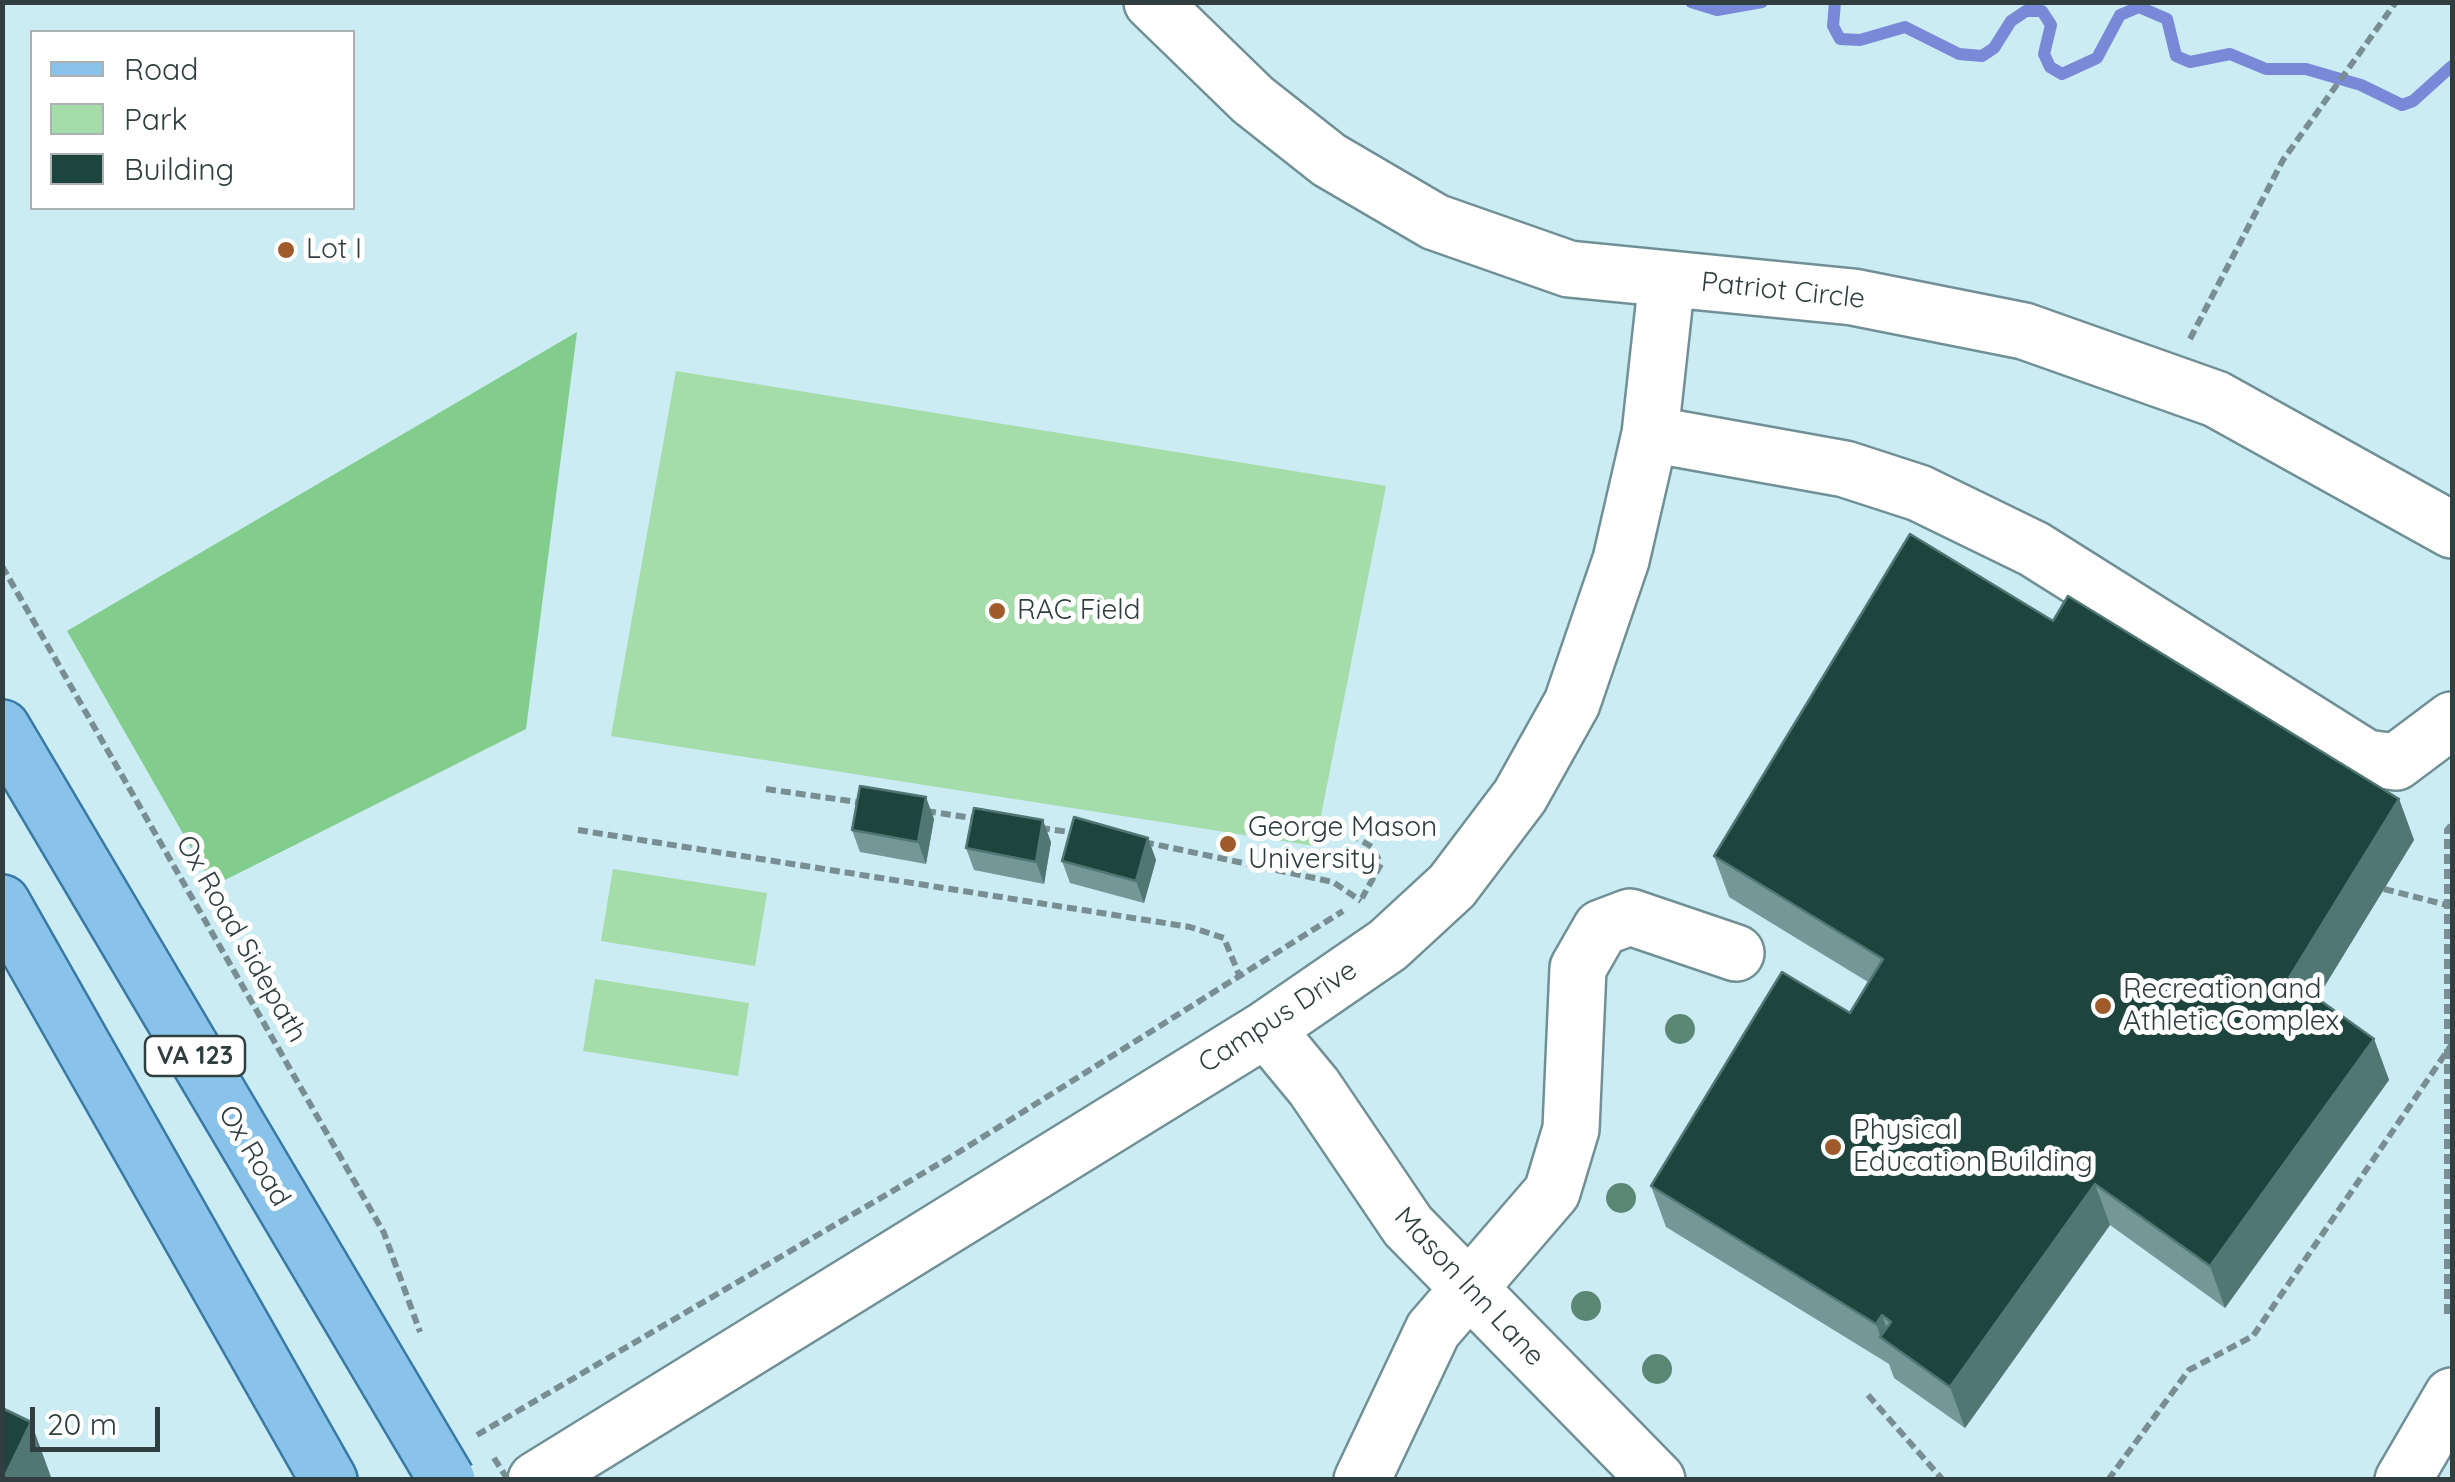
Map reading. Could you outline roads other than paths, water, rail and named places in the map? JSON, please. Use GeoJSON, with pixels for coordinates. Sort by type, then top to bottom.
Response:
{"type":"FeatureCollection","features":[{"type":"Feature","properties":{"kind":"main road","name":"Ox Road"},"geometry":{"type":"LineString","coordinates":[[2,728],[388,1382],[457,1460]]}},
{"type":"Feature","properties":{"kind":"main road","name":"VA 123"},"geometry":{"type":"LineString","coordinates":[[2,903],[298,1430],[330,1480]]}},
{"type":"Feature","properties":{"kind":"street","name":"Patriot Circle"},"geometry":{"type":"LineString","coordinates":[[1152,2],[1253,100],[1329,160],[1399,204],[1525,257],[1568,269],[1853,297],[2024,331],[2216,399],[2452,530]]}},
{"type":"Feature","properties":{"kind":"street","name":"Campus Drive"},"geometry":{"type":"LineString","coordinates":[[536,1480],[1266,1029],[1374,922],[1452,886],[1520,796],[1572,703],[1622,560],[1650,434],[1667,279]]}},
{"type":"Feature","properties":{"kind":"street"},"geometry":{"type":"LineString","coordinates":[[1650,434],[1845,468],[1919,493],[2034,549],[2366,758],[2396,762],[2452,720]]}},
{"type":"Feature","properties":{"kind":"street"},"geometry":{"type":"LineString","coordinates":[[1362,1480],[1433,1330],[1552,1192],[1571,1129],[1578,968],[1600,928],[1630,917],[1736,953]]}},
{"type":"Feature","properties":{"kind":"street","name":"Mason Inn Lane"},"geometry":{"type":"LineString","coordinates":[[1266,1029],[1314,1087],[1408,1226],[1657,1480]]}},
{"type":"Feature","properties":{"kind":"street"},"geometry":{"type":"LineString","coordinates":[[2403,1480],[2452,1396]]}},
{"type":"Feature","properties":{"kind":"waterway"},"geometry":{"type":"LineString","coordinates":[[1691,2],[1717,10],[1762,2]]}},
{"type":"Feature","properties":{"kind":"waterway"},"geometry":{"type":"LineString","coordinates":[[1835,2],[1833,26],[1840,39],[1860,40],[1905,27],[1959,54],[1982,56],[1994,48],[2011,21],[2026,11],[2042,11],[2051,25],[2044,54],[2050,67],[2062,74],[2097,58],[2120,15],[2139,7],[2167,19],[2176,56],[2190,62],[2230,54],[2266,69],[2306,69],[2361,85],[2402,105],[2413,101],[2452,66]]}},
{"type":"Feature","properties":{"kind":"place","name":"Lot I"},"geometry":{"type":"Point","coordinates":[286,250]}},
{"type":"Feature","properties":{"kind":"place","name":"RAC Field"},"geometry":{"type":"Point","coordinates":[997,611]}},
{"type":"Feature","properties":{"kind":"place","name":"George Mason University"},"geometry":{"type":"Point","coordinates":[1228,844]}},
{"type":"Feature","properties":{"kind":"place","name":"Recreation and Athletic Complex"},"geometry":{"type":"Point","coordinates":[2103,1006]}},
{"type":"Feature","properties":{"kind":"place","name":"Physical Education Building"},"geometry":{"type":"Point","coordinates":[1833,1147]}}]}
